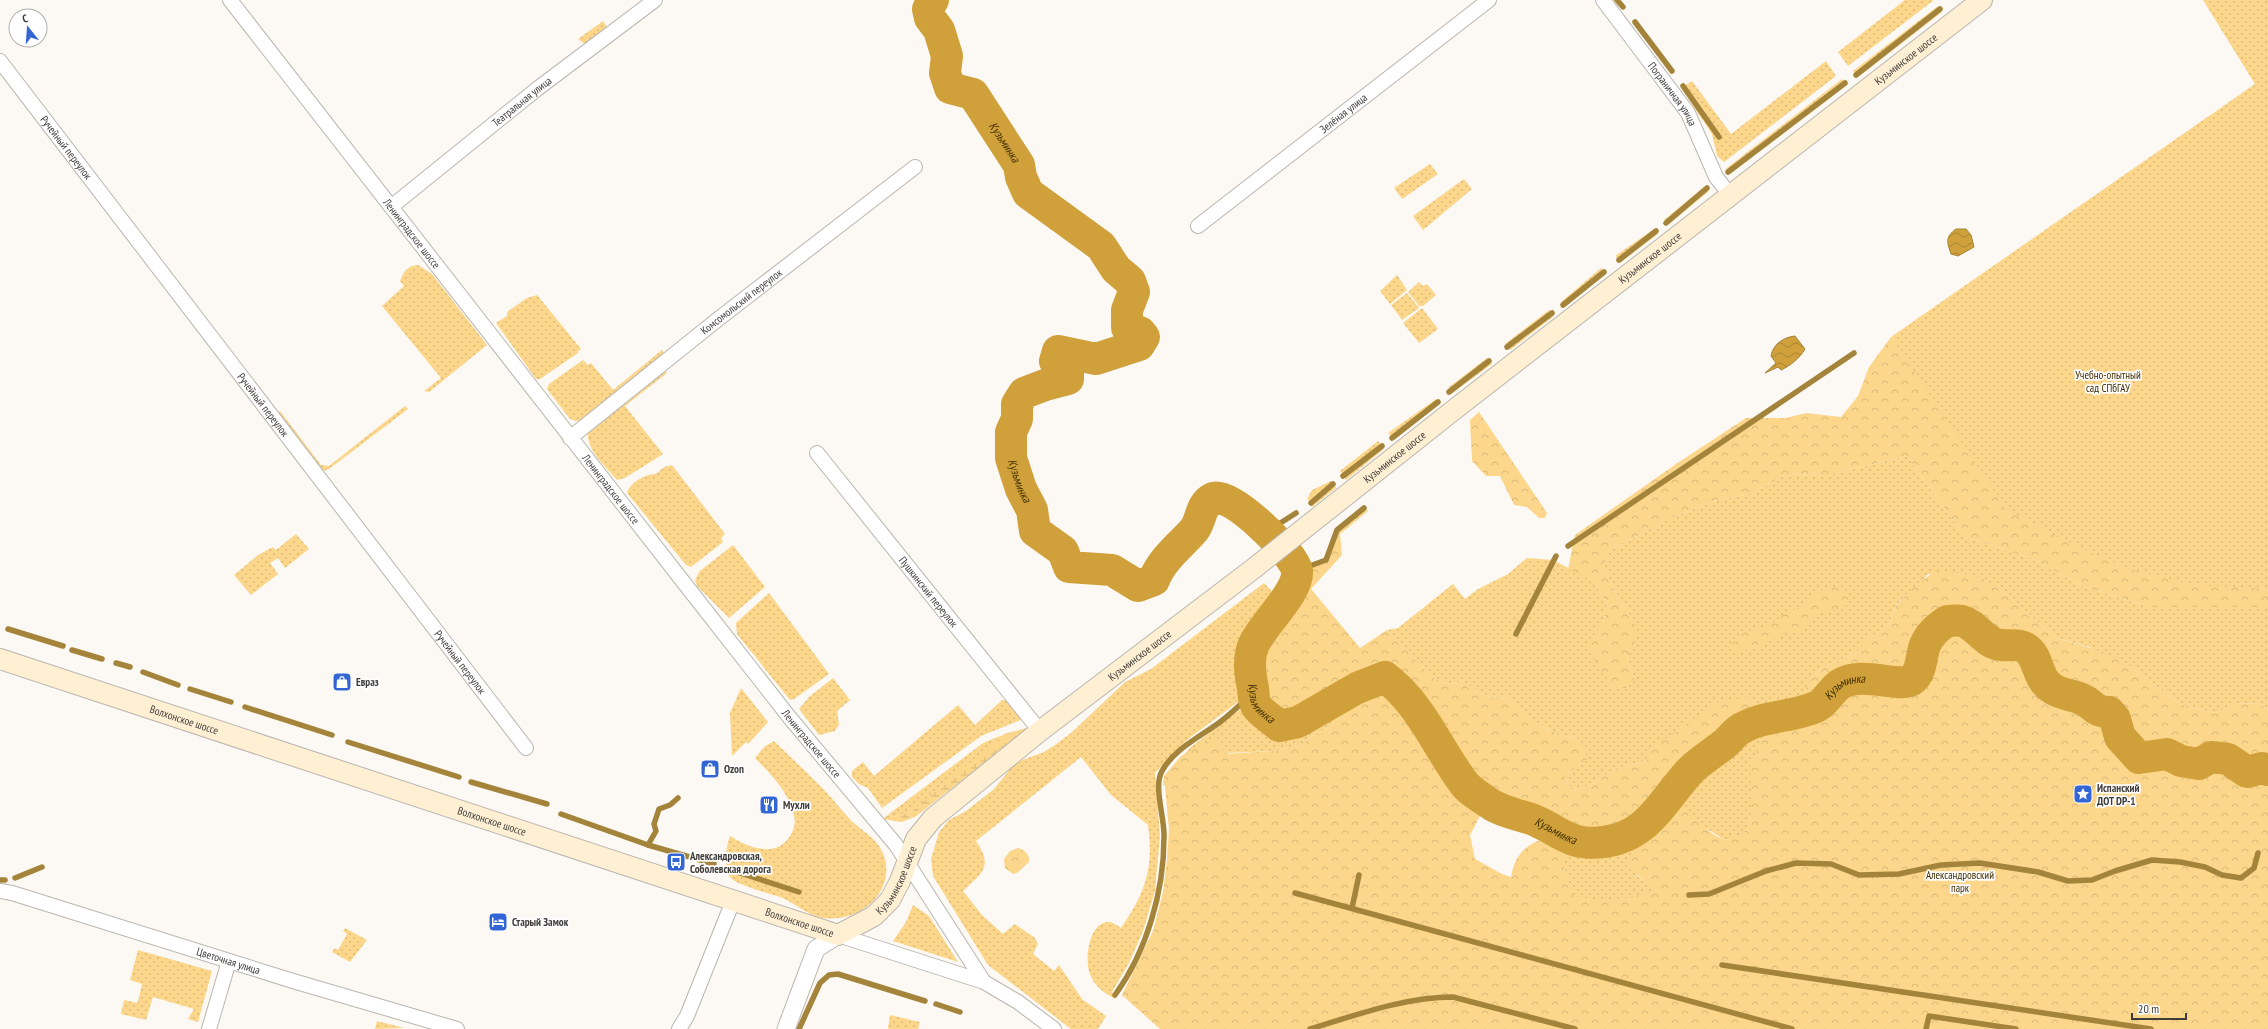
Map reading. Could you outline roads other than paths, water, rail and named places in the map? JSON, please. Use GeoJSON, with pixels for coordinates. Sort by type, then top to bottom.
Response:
{"type":"FeatureCollection","features":[{"type":"Feature","properties":{"kind":"main road","name":"Кузьминское шоссе"},"geometry":{"type":"LineString","coordinates":[[838,935],[874,916],[890,900],[900,881],[906,861],[916,839],[926,825],[1040,731],[1253,569],[1730,194],[1982,0]]}},
{"type":"Feature","properties":{"kind":"main road","name":"Волхонское шоссе"},"geometry":{"type":"LineString","coordinates":[[0,659],[838,935]]}},
{"type":"Feature","properties":{"kind":"street","name":"Ленинградское шоссе"},"geometry":{"type":"LineString","coordinates":[[230,0],[570,438],[786,713],[896,845],[984,982]]}},
{"type":"Feature","properties":{"kind":"street","name":"Театральная улица"},"geometry":{"type":"LineString","coordinates":[[391,207],[537,89],[655,0]]}},
{"type":"Feature","properties":{"kind":"street","name":"Зелёная улица"},"geometry":{"type":"LineString","coordinates":[[1198,226],[1489,0]]}},
{"type":"Feature","properties":{"kind":"street","name":"Пограничная улица"},"geometry":{"type":"LineString","coordinates":[[1603,0],[1688,113],[1716,177],[1730,194]]}},
{"type":"Feature","properties":{"kind":"street","name":"Ручейный переулок"},"geometry":{"type":"LineString","coordinates":[[0,61],[526,748]]}},
{"type":"Feature","properties":{"kind":"street","name":"Комсомольский переулок"},"geometry":{"type":"LineString","coordinates":[[570,438],[717,320],[915,167]]}},
{"type":"Feature","properties":{"kind":"street","name":"Пушкинский переулок"},"geometry":{"type":"LineString","coordinates":[[817,453],[1040,731]]}},
{"type":"Feature","properties":{"kind":"street","name":"Цветочная улица"},"geometry":{"type":"LineString","coordinates":[[0,891],[19,895],[229,961],[457,1029]]}},
{"type":"Feature","properties":{"kind":"street"},"geometry":{"type":"LineString","coordinates":[[679,1029],[688,1016],[733,901]]}},
{"type":"Feature","properties":{"kind":"street"},"geometry":{"type":"LineString","coordinates":[[786,1029],[816,949],[838,935]]}},
{"type":"Feature","properties":{"kind":"street","name":"Волхонское шоссе"},"geometry":{"type":"LineString","coordinates":[[838,935],[984,982]]}},
{"type":"Feature","properties":{"kind":"street"},"geometry":{"type":"LineString","coordinates":[[209,1029],[229,961]]}},
{"type":"Feature","properties":{"kind":"street"},"geometry":{"type":"LineString","coordinates":[[984,982],[1018,1002],[1054,1029]]}},
{"type":"Feature","properties":{"kind":"water"},"geometry":{"type":"Polygon","coordinates":[[[1956,229],[1966,229],[1971,235],[1974,247],[1958,256],[1951,254],[1948,243],[1950,235],[1956,229]]]}},
{"type":"Feature","properties":{"kind":"water"},"geometry":{"type":"Polygon","coordinates":[[[1795,336],[1805,349],[1800,356],[1781,370],[1778,367],[1765,373],[1776,363],[1771,356],[1774,348],[1783,340],[1795,336]]]}},
{"type":"Feature","properties":{"kind":"waterway","name":"Кузьминка"},"geometry":{"type":"LineString","coordinates":[[933,0],[928,9],[930,18],[939,30],[947,56],[945,73],[950,88],[973,94],[1019,165],[1021,177],[1028,193],[1101,246],[1116,269],[1130,281],[1134,292],[1127,310],[1127,328],[1140,332],[1144,337],[1139,345],[1096,359],[1058,351],[1055,361],[1068,374],[1068,379],[1045,385],[1024,393],[1017,404],[1017,419],[1011,432],[1011,458],[1021,489],[1032,510],[1035,531],[1063,551],[1069,567],[1112,570],[1138,586],[1154,580],[1161,566],[1197,526],[1203,508],[1213,498],[1221,498],[1247,513],[1274,538],[1294,563],[1297,571],[1296,579],[1287,598],[1254,644],[1250,660],[1250,672],[1255,703],[1260,711],[1279,726],[1298,722],[1357,688],[1385,677],[1409,700],[1428,726],[1463,782],[1476,795],[1497,808],[1536,821],[1567,838],[1592,843],[1604,842],[1632,833],[1643,825],[1662,806],[1679,783],[1693,768],[1739,730],[1748,725],[1767,719],[1806,711],[1816,707],[1822,703],[1839,685],[1848,681],[1870,679],[1908,682],[1916,676],[1925,645],[1932,634],[1947,621],[1962,621],[1972,626],[1995,644],[2018,645],[2024,647],[2031,653],[2044,680],[2053,689],[2060,693],[2082,699],[2100,711],[2109,712],[2115,719],[2120,737],[2139,758],[2167,754],[2181,761],[2199,764],[2211,757],[2228,759],[2247,772],[2262,768],[2268,770]]}},
{"type":"Feature","properties":{"kind":"waterway"},"geometry":{"type":"LineString","coordinates":[[1617,0],[1623,7]]}},
{"type":"Feature","properties":{"kind":"waterway"},"geometry":{"type":"LineString","coordinates":[[1856,75],[1940,9]]}},
{"type":"Feature","properties":{"kind":"waterway"},"geometry":{"type":"LineString","coordinates":[[1635,22],[1672,71]]}},
{"type":"Feature","properties":{"kind":"waterway"},"geometry":{"type":"LineString","coordinates":[[1728,172],[1845,83]]}},
{"type":"Feature","properties":{"kind":"waterway"},"geometry":{"type":"LineString","coordinates":[[1683,86],[1719,137]]}},
{"type":"Feature","properties":{"kind":"waterway"},"geometry":{"type":"LineString","coordinates":[[1666,223],[1707,188]]}},
{"type":"Feature","properties":{"kind":"waterway"},"geometry":{"type":"LineString","coordinates":[[1619,260],[1656,231]]}},
{"type":"Feature","properties":{"kind":"waterway"},"geometry":{"type":"LineString","coordinates":[[1563,305],[1604,272]]}},
{"type":"Feature","properties":{"kind":"waterway"},"geometry":{"type":"LineString","coordinates":[[1507,347],[1552,313]]}},
{"type":"Feature","properties":{"kind":"waterway"},"geometry":{"type":"LineString","coordinates":[[1568,546],[1854,353]]}},
{"type":"Feature","properties":{"kind":"waterway"},"geometry":{"type":"LineString","coordinates":[[1449,392],[1489,361]]}},
{"type":"Feature","properties":{"kind":"waterway"},"geometry":{"type":"LineString","coordinates":[[1392,438],[1438,402]]}},
{"type":"Feature","properties":{"kind":"waterway"},"geometry":{"type":"LineString","coordinates":[[1343,476],[1382,446]]}},
{"type":"Feature","properties":{"kind":"waterway"},"geometry":{"type":"LineString","coordinates":[[1311,503],[1333,484]]}},
{"type":"Feature","properties":{"kind":"waterway"},"geometry":{"type":"LineString","coordinates":[[1295,567],[1307,567],[1326,560],[1337,530],[1364,508]]}},
{"type":"Feature","properties":{"kind":"waterway"},"geometry":{"type":"LineString","coordinates":[[1268,531],[1296,513]]}},
{"type":"Feature","properties":{"kind":"waterway"},"geometry":{"type":"LineString","coordinates":[[1516,634],[1556,556]]}},
{"type":"Feature","properties":{"kind":"waterway"},"geometry":{"type":"LineString","coordinates":[[8,629],[63,646]]}},
{"type":"Feature","properties":{"kind":"waterway"},"geometry":{"type":"LineString","coordinates":[[72,650],[102,659]]}},
{"type":"Feature","properties":{"kind":"waterway"},"geometry":{"type":"LineString","coordinates":[[116,663],[130,667]]}},
{"type":"Feature","properties":{"kind":"waterway"},"geometry":{"type":"LineString","coordinates":[[143,672],[178,685]]}},
{"type":"Feature","properties":{"kind":"waterway"},"geometry":{"type":"LineString","coordinates":[[190,689],[231,702]]}},
{"type":"Feature","properties":{"kind":"waterway"},"geometry":{"type":"LineString","coordinates":[[1115,995],[1126,978],[1145,940],[1157,899],[1161,878],[1164,837],[1159,794],[1160,777],[1162,771],[1173,756],[1224,719],[1254,692]]}},
{"type":"Feature","properties":{"kind":"waterway"},"geometry":{"type":"LineString","coordinates":[[245,707],[332,735]]}},
{"type":"Feature","properties":{"kind":"waterway"},"geometry":{"type":"LineString","coordinates":[[348,742],[459,777]]}},
{"type":"Feature","properties":{"kind":"waterway"},"geometry":{"type":"LineString","coordinates":[[471,782],[547,804]]}},
{"type":"Feature","properties":{"kind":"waterway"},"geometry":{"type":"LineString","coordinates":[[648,845],[656,831],[654,824],[659,809],[670,805],[678,798]]}},
{"type":"Feature","properties":{"kind":"waterway"},"geometry":{"type":"LineString","coordinates":[[561,814],[648,845],[714,864]]}},
{"type":"Feature","properties":{"kind":"waterway"},"geometry":{"type":"LineString","coordinates":[[1689,895],[1709,894],[1766,871],[1796,863],[1831,864],[1859,875],[1899,874],[1941,865],[1980,863],[2038,872],[2068,881],[2092,880],[2115,871],[2152,860],[2180,862],[2205,867],[2222,875],[2241,878],[2254,868],[2258,853]]}},
{"type":"Feature","properties":{"kind":"waterway"},"geometry":{"type":"LineString","coordinates":[[15,878],[42,867]]}},
{"type":"Feature","properties":{"kind":"waterway"},"geometry":{"type":"LineString","coordinates":[[731,870],[799,892]]}},
{"type":"Feature","properties":{"kind":"waterway"},"geometry":{"type":"LineString","coordinates":[[1352,908],[1359,875]]}},
{"type":"Feature","properties":{"kind":"waterway"},"geometry":{"type":"LineString","coordinates":[[0,880],[5,880]]}},
{"type":"Feature","properties":{"kind":"waterway"},"geometry":{"type":"LineString","coordinates":[[1295,893],[1792,1029]]}},
{"type":"Feature","properties":{"kind":"waterway"},"geometry":{"type":"LineString","coordinates":[[1722,965],[2151,1029]]}},
{"type":"Feature","properties":{"kind":"waterway"},"geometry":{"type":"LineString","coordinates":[[799,1029],[820,983],[829,975],[838,974],[925,1001]]}},
{"type":"Feature","properties":{"kind":"waterway"},"geometry":{"type":"LineString","coordinates":[[1310,1029],[1399,1003],[1453,997],[1575,1029]]}},
{"type":"Feature","properties":{"kind":"waterway"},"geometry":{"type":"LineString","coordinates":[[936,1004],[960,1012]]}},
{"type":"Feature","properties":{"kind":"waterway"},"geometry":{"type":"LineString","coordinates":[[1926,1029],[1929,1016],[2016,1029]]}},
{"type":"Feature","properties":{"kind":"place","name":"Евраз"},"geometry":{"type":"Point","coordinates":[342,682]}},
{"type":"Feature","properties":{"kind":"place","name":"Ozon"},"geometry":{"type":"Point","coordinates":[710,769]}},
{"type":"Feature","properties":{"kind":"place","name":"Испанский ДОТ DP-1"},"geometry":{"type":"Point","coordinates":[2083,794]}},
{"type":"Feature","properties":{"kind":"place","name":"Мухли"},"geometry":{"type":"Point","coordinates":[769,805]}},
{"type":"Feature","properties":{"kind":"place","name":"Александровская, Соболевская дорога"},"geometry":{"type":"Point","coordinates":[676,862]}},
{"type":"Feature","properties":{"kind":"place","name":"Старый Замок"},"geometry":{"type":"Point","coordinates":[498,922]}},
{"type":"Feature","properties":{"kind":"park label","name":"Учебно-опытный сад СПбГАУ"},"geometry":{"type":"Point","coordinates":[2108,381]}},
{"type":"Feature","properties":{"kind":"park label","name":"Александровский парк"},"geometry":{"type":"Point","coordinates":[1960,881]}}]}
